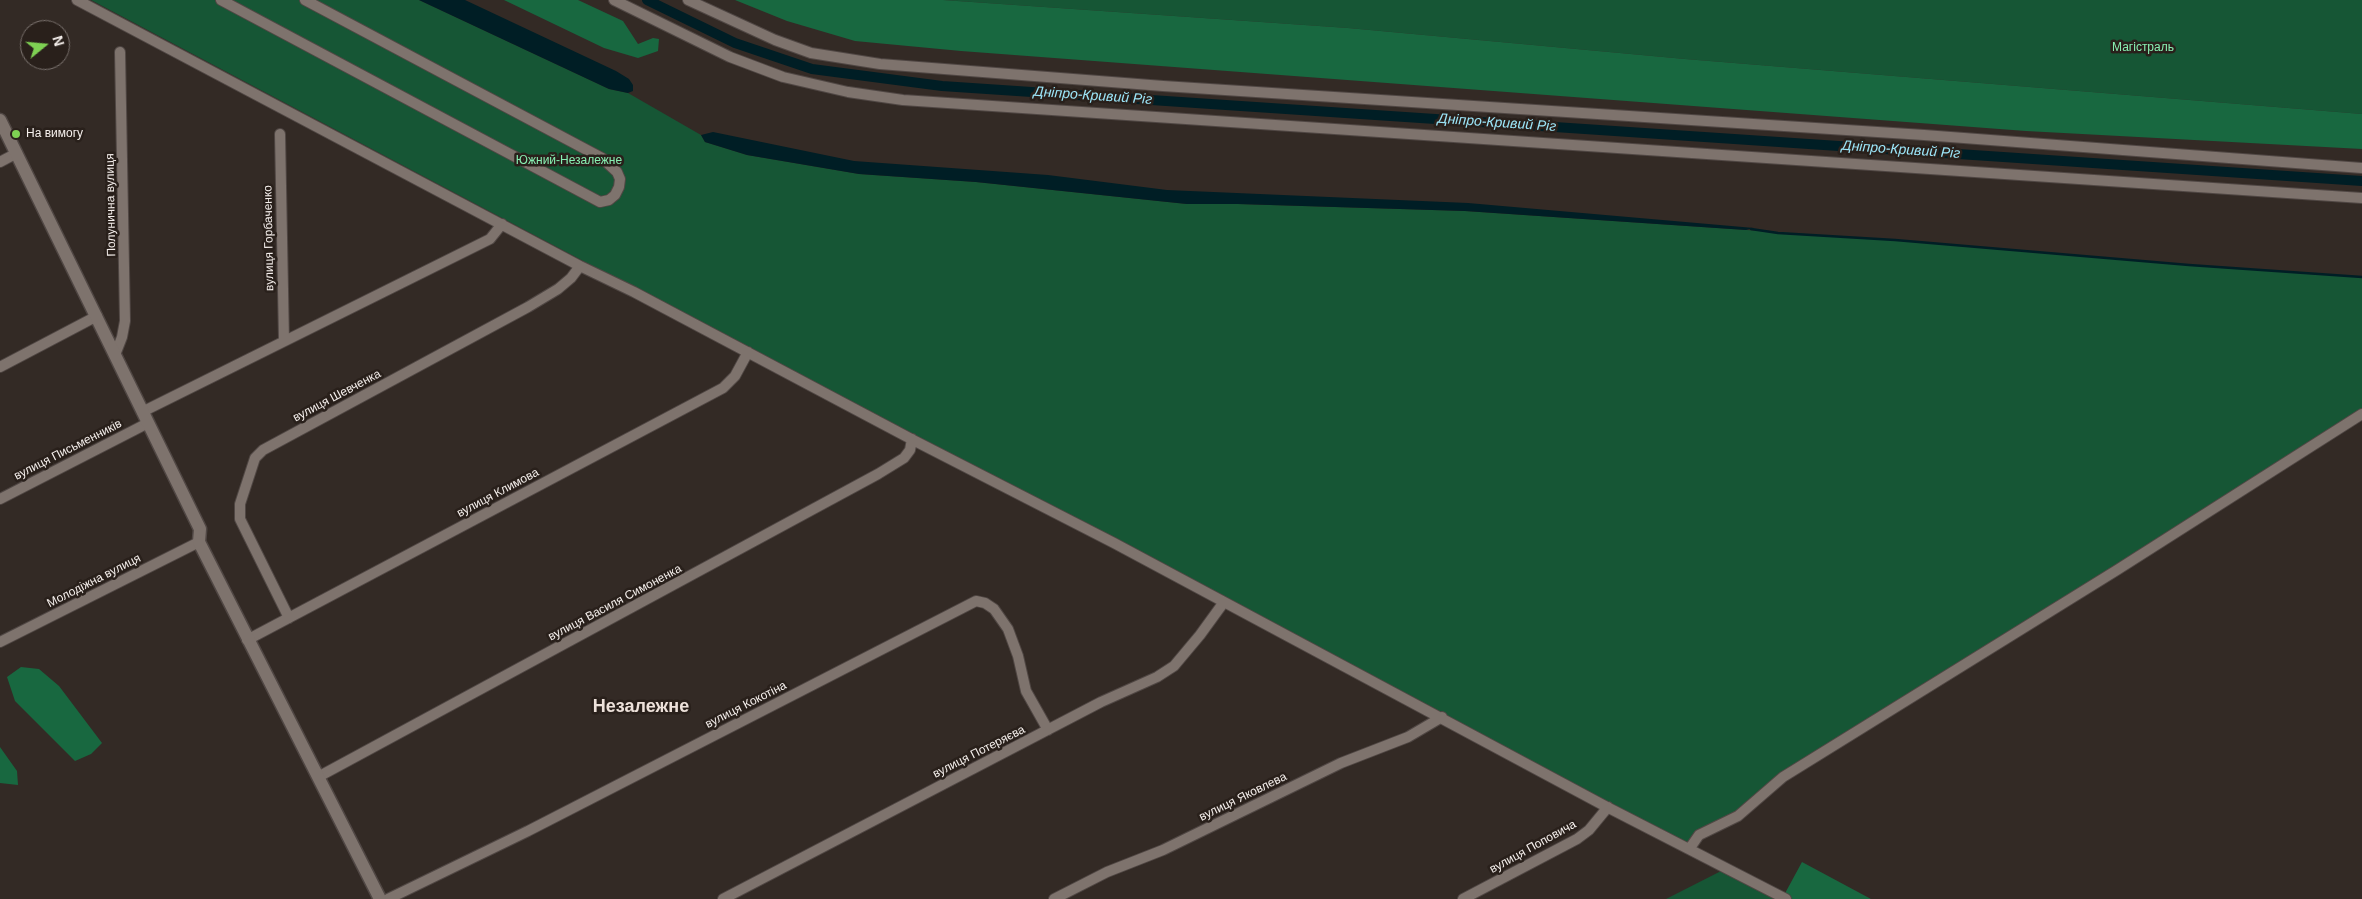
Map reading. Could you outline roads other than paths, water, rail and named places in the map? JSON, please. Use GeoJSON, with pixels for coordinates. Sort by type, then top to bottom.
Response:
{"type":"FeatureCollection","features":[{"type":"Feature","properties":{"kind":"street"},"geometry":{"type":"LineString","coordinates":[[77,0],[1786,899]]}},
{"type":"Feature","properties":{"kind":"street"},"geometry":{"type":"LineString","coordinates":[[221,0],[600,202],[608,200],[615,195],[620,179],[617,172],[602,158],[305,0]]}},
{"type":"Feature","properties":{"kind":"street"},"geometry":{"type":"LineString","coordinates":[[614,0],[730,57],[783,77],[848,92],[903,100],[2362,198]]}},
{"type":"Feature","properties":{"kind":"street"},"geometry":{"type":"LineString","coordinates":[[688,0],[775,40],[811,53],[880,64],[1173,87],[1934,136],[2362,168]]}},
{"type":"Feature","properties":{"kind":"street","name":"Полунична вулиця"},"geometry":{"type":"LineString","coordinates":[[115,355],[122,337],[125,320],[120,52]]}},
{"type":"Feature","properties":{"kind":"street"},"geometry":{"type":"LineString","coordinates":[[0,120],[200,528],[199,542],[247,640],[380,899]]}},
{"type":"Feature","properties":{"kind":"street","name":"вулиця Горбаченко"},"geometry":{"type":"LineString","coordinates":[[280,134],[284,341]]}},
{"type":"Feature","properties":{"kind":"street"},"geometry":{"type":"LineString","coordinates":[[0,162],[17,153]]}},
{"type":"Feature","properties":{"kind":"street"},"geometry":{"type":"LineString","coordinates":[[142,412],[490,239],[502,224]]}},
{"type":"Feature","properties":{"kind":"street","name":"вулиця Шевченка"},"geometry":{"type":"LineString","coordinates":[[289,618],[240,518],[240,504],[255,458],[263,450],[528,307],[558,289],[571,278],[580,266]]}},
{"type":"Feature","properties":{"kind":"street"},"geometry":{"type":"LineString","coordinates":[[0,367],[97,316]]}},
{"type":"Feature","properties":{"kind":"street","name":"вулиця Климова"},"geometry":{"type":"LineString","coordinates":[[247,640],[723,388],[736,376],[748,352]]}},
{"type":"Feature","properties":{"kind":"street"},"geometry":{"type":"LineString","coordinates":[[1690,848],[1699,835],[1738,816],[1783,777],[2118,570],[2362,414]]}},
{"type":"Feature","properties":{"kind":"street","name":"вулиця Письменників"},"geometry":{"type":"LineString","coordinates":[[0,499],[148,424]]}},
{"type":"Feature","properties":{"kind":"street","name":"вулиця Василя Симоненка"},"geometry":{"type":"LineString","coordinates":[[318,777],[878,474],[904,458],[910,450],[912,439]]}},
{"type":"Feature","properties":{"kind":"street","name":"Молодіжна вулиця"},"geometry":{"type":"LineString","coordinates":[[0,642],[199,542]]}},
{"type":"Feature","properties":{"kind":"street","name":"вулиця Кокотіна"},"geometry":{"type":"LineString","coordinates":[[388,899],[528,831],[976,601],[994,609],[1008,629],[1018,656],[1026,691],[1048,730]]}},
{"type":"Feature","properties":{"kind":"street","name":"вулиця Потеряєва"},"geometry":{"type":"LineString","coordinates":[[723,899],[1174,666],[1224,602]]}},
{"type":"Feature","properties":{"kind":"street","name":"вулиця Яковлева"},"geometry":{"type":"LineString","coordinates":[[1054,899],[1106,872],[1163,850],[1341,763],[1408,736],[1442,717]]}},
{"type":"Feature","properties":{"kind":"street","name":"вулиця Поповича"},"geometry":{"type":"LineString","coordinates":[[1463,899],[1577,839],[1589,830],[1608,807]]}},
{"type":"Feature","properties":{"kind":"water"},"geometry":{"type":"Polygon","coordinates":[[[419,0],[465,0],[616,71],[629,79],[633,85],[633,91],[628,93],[609,89],[419,0]]]}},
{"type":"Feature","properties":{"kind":"water"},"geometry":{"type":"Polygon","coordinates":[[[713,132],[854,161],[1048,175],[1167,190],[1468,203],[1754,228],[1746,230],[1465,211],[1187,204],[976,182],[859,174],[747,155],[705,142],[701,135],[713,132]]]}},
{"type":"Feature","properties":{"kind":"waterway","name":"Дніпро-Кривий Ріг"},"geometry":{"type":"LineString","coordinates":[[647,0],[735,43],[812,69],[942,86],[2362,181]]}},
{"type":"Feature","properties":{"kind":"waterway"},"geometry":{"type":"LineString","coordinates":[[1751,229],[1778,233],[1895,240],[2189,265],[2362,277]]}},
{"type":"Feature","properties":{"kind":"place","name":"На вимогу"},"geometry":{"type":"Point","coordinates":[16,134]}},
{"type":"Feature","properties":{"kind":"district","name":"Незалежне"},"geometry":{"type":"Point","coordinates":[641,707]}},
{"type":"Feature","properties":{"kind":"park label","name":"Магістраль"},"geometry":{"type":"Point","coordinates":[2143,48]}},
{"type":"Feature","properties":{"kind":"park label","name":"Южний-Незалежне"},"geometry":{"type":"Point","coordinates":[569,161]}}]}
